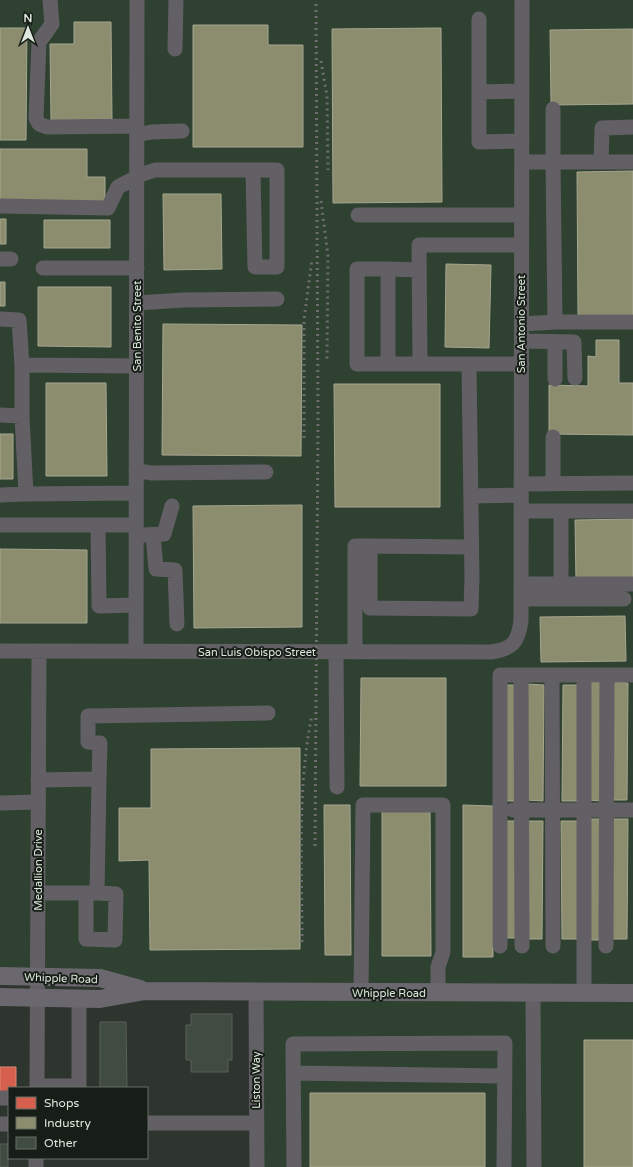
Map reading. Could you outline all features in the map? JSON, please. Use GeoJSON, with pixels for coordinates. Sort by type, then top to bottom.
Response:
{"type":"FeatureCollection","features":[{"type":"Feature","properties":{"kind":"main road","name":"Whipple Road"},"geometry":{"type":"LineString","coordinates":[[0,976],[100,978],[145,991]]}},
{"type":"Feature","properties":{"kind":"main road","name":"Whipple Road"},"geometry":{"type":"LineString","coordinates":[[0,997],[100,999],[145,991],[633,993]]}},
{"type":"Feature","properties":{"kind":"street"},"geometry":{"type":"LineString","coordinates":[[50,0],[52,24],[39,42],[36,118],[39,124],[46,127],[137,130],[151,132],[182,131]]}},
{"type":"Feature","properties":{"kind":"street","name":"San Benito Street"},"geometry":{"type":"LineString","coordinates":[[136,651],[137,0]]}},
{"type":"Feature","properties":{"kind":"street"},"geometry":{"type":"LineString","coordinates":[[175,49],[176,0]]}},
{"type":"Feature","properties":{"kind":"street","name":"San Antonio Street"},"geometry":{"type":"LineString","coordinates":[[512,645],[519,635],[521,591],[522,0]]}},
{"type":"Feature","properties":{"kind":"street"},"geometry":{"type":"LineString","coordinates":[[479,19],[479,142],[522,141]]}},
{"type":"Feature","properties":{"kind":"street"},"geometry":{"type":"LineString","coordinates":[[479,92],[522,91]]}},
{"type":"Feature","properties":{"kind":"street"},"geometry":{"type":"LineString","coordinates":[[553,109],[555,322]]}},
{"type":"Feature","properties":{"kind":"street"},"geometry":{"type":"LineString","coordinates":[[601,162],[602,128],[633,127]]}},
{"type":"Feature","properties":{"kind":"street"},"geometry":{"type":"LineString","coordinates":[[522,162],[633,162]]}},
{"type":"Feature","properties":{"kind":"street"},"geometry":{"type":"LineString","coordinates":[[0,206],[108,208],[118,187],[137,176],[155,170],[253,170],[277,170],[278,266],[255,267],[253,170]]}},
{"type":"Feature","properties":{"kind":"street"},"geometry":{"type":"LineString","coordinates":[[358,215],[521,215]]}},
{"type":"Feature","properties":{"kind":"street"},"geometry":{"type":"LineString","coordinates":[[420,364],[420,245],[521,246]]}},
{"type":"Feature","properties":{"kind":"street"},"geometry":{"type":"LineString","coordinates":[[43,268],[137,268]]}},
{"type":"Feature","properties":{"kind":"street"},"geometry":{"type":"LineString","coordinates":[[420,270],[357,269],[357,364],[522,364]]}},
{"type":"Feature","properties":{"kind":"street"},"geometry":{"type":"LineString","coordinates":[[388,269],[388,364]]}},
{"type":"Feature","properties":{"kind":"street"},"geometry":{"type":"LineString","coordinates":[[137,303],[184,300],[277,299]]}},
{"type":"Feature","properties":{"kind":"street"},"geometry":{"type":"LineString","coordinates":[[0,319],[19,320],[26,494]]}},
{"type":"Feature","properties":{"kind":"street"},"geometry":{"type":"LineString","coordinates":[[522,324],[555,322],[633,322]]}},
{"type":"Feature","properties":{"kind":"street"},"geometry":{"type":"LineString","coordinates":[[522,341],[574,342],[575,378]]}},
{"type":"Feature","properties":{"kind":"street"},"geometry":{"type":"LineString","coordinates":[[555,342],[555,379]]}},
{"type":"Feature","properties":{"kind":"street"},"geometry":{"type":"LineString","coordinates":[[22,365],[136,366]]}},
{"type":"Feature","properties":{"kind":"street"},"geometry":{"type":"LineString","coordinates":[[370,546],[370,608],[471,609],[469,365]]}},
{"type":"Feature","properties":{"kind":"street"},"geometry":{"type":"LineString","coordinates":[[0,415],[22,416]]}},
{"type":"Feature","properties":{"kind":"street"},"geometry":{"type":"LineString","coordinates":[[553,437],[553,484]]}},
{"type":"Feature","properties":{"kind":"street"},"geometry":{"type":"LineString","coordinates":[[136,470],[151,473],[266,472]]}},
{"type":"Feature","properties":{"kind":"street"},"geometry":{"type":"LineString","coordinates":[[471,496],[553,484],[633,483]]}},
{"type":"Feature","properties":{"kind":"street"},"geometry":{"type":"LineString","coordinates":[[0,495],[136,493]]}},
{"type":"Feature","properties":{"kind":"street"},"geometry":{"type":"LineString","coordinates":[[0,526],[98,525],[136,530],[153,535],[164,534],[172,506]]}},
{"type":"Feature","properties":{"kind":"street"},"geometry":{"type":"LineString","coordinates":[[522,511],[633,511]]}},
{"type":"Feature","properties":{"kind":"street"},"geometry":{"type":"LineString","coordinates":[[561,511],[561,591]]}},
{"type":"Feature","properties":{"kind":"street"},"geometry":{"type":"LineString","coordinates":[[98,525],[99,606],[136,605]]}},
{"type":"Feature","properties":{"kind":"street"},"geometry":{"type":"LineString","coordinates":[[153,535],[156,569],[175,570],[177,624]]}},
{"type":"Feature","properties":{"kind":"street"},"geometry":{"type":"LineString","coordinates":[[354,652],[355,546],[471,547]]}},
{"type":"Feature","properties":{"kind":"street"},"geometry":{"type":"LineString","coordinates":[[521,591],[561,591],[633,584]]}},
{"type":"Feature","properties":{"kind":"street"},"geometry":{"type":"LineString","coordinates":[[561,591],[624,599]]}},
{"type":"Feature","properties":{"kind":"street","name":"San Luis Obispo Street"},"geometry":{"type":"LineString","coordinates":[[0,651],[491,652],[503,650],[512,645]]}},
{"type":"Feature","properties":{"kind":"street","name":"Medallion Drive"},"geometry":{"type":"LineString","coordinates":[[37,1087],[39,651]]}},
{"type":"Feature","properties":{"kind":"street"},"geometry":{"type":"LineString","coordinates":[[336,652],[337,787]]}},
{"type":"Feature","properties":{"kind":"street"},"geometry":{"type":"LineString","coordinates":[[500,946],[500,675],[633,675]]}},
{"type":"Feature","properties":{"kind":"street"},"geometry":{"type":"LineString","coordinates":[[521,675],[522,946]]}},
{"type":"Feature","properties":{"kind":"street"},"geometry":{"type":"LineString","coordinates":[[552,675],[553,946]]}},
{"type":"Feature","properties":{"kind":"street"},"geometry":{"type":"LineString","coordinates":[[584,675],[584,993]]}},
{"type":"Feature","properties":{"kind":"street"},"geometry":{"type":"LineString","coordinates":[[606,946],[607,675]]}},
{"type":"Feature","properties":{"kind":"street"},"geometry":{"type":"LineString","coordinates":[[38,893],[92,893],[100,743],[88,742],[88,716],[268,713]]}},
{"type":"Feature","properties":{"kind":"street"},"geometry":{"type":"LineString","coordinates":[[38,780],[99,779]]}},
{"type":"Feature","properties":{"kind":"street"},"geometry":{"type":"LineString","coordinates":[[0,803],[38,802]]}},
{"type":"Feature","properties":{"kind":"street"},"geometry":{"type":"LineString","coordinates":[[361,993],[362,805],[443,805],[443,952],[438,968],[438,993]]}},
{"type":"Feature","properties":{"kind":"street"},"geometry":{"type":"LineString","coordinates":[[500,810],[633,810]]}},
{"type":"Feature","properties":{"kind":"street","name":"Liston Way"},"geometry":{"type":"LineString","coordinates":[[256,992],[257,1167]]}},
{"type":"Feature","properties":{"kind":"street"},"geometry":{"type":"LineString","coordinates":[[533,993],[534,1167]]}},
{"type":"Feature","properties":{"kind":"street"},"geometry":{"type":"LineString","coordinates":[[37,1087],[79,1086],[79,998]]}},
{"type":"Feature","properties":{"kind":"street"},"geometry":{"type":"LineString","coordinates":[[294,1167],[293,1044],[504,1043],[504,1167]]}},
{"type":"Feature","properties":{"kind":"street"},"geometry":{"type":"LineString","coordinates":[[293,1073],[504,1076]]}},
{"type":"Feature","properties":{"kind":"street"},"geometry":{"type":"LineString","coordinates":[[148,1123],[256,1123]]}},
{"type":"Feature","properties":{"kind":"shaded area"},"geometry":{"type":"Polygon","coordinates":[[[0,0],[633,0],[633,1167],[257,1167],[256,992],[0,976],[0,0]]]}},
{"type":"Feature","properties":{"kind":"building: Shops"},"geometry":{"type":"Polygon","coordinates":[[[0,1067],[16,1067],[16,1087],[8,1087],[8,1093],[0,1093],[0,1067]]]}},
{"type":"Feature","properties":{"kind":"building: Industry"},"geometry":{"type":"Polygon","coordinates":[[[74,22],[111,22],[112,119],[51,120],[50,44],[74,44],[74,22]]]}},
{"type":"Feature","properties":{"kind":"building: Industry"},"geometry":{"type":"Polygon","coordinates":[[[193,25],[268,25],[268,45],[303,45],[303,147],[193,147],[193,25]]]}},
{"type":"Feature","properties":{"kind":"building: Industry"},"geometry":{"type":"Polygon","coordinates":[[[0,28],[27,28],[26,140],[0,140],[0,28]]]}},
{"type":"Feature","properties":{"kind":"building: Industry"},"geometry":{"type":"Polygon","coordinates":[[[441,28],[442,202],[333,203],[332,29],[441,28]]]}},
{"type":"Feature","properties":{"kind":"building: Industry"},"geometry":{"type":"Polygon","coordinates":[[[633,29],[633,104],[551,105],[550,30],[633,29]]]}},
{"type":"Feature","properties":{"kind":"building: Industry"},"geometry":{"type":"Polygon","coordinates":[[[0,149],[87,149],[87,177],[105,177],[105,203],[0,202],[0,149]]]}},
{"type":"Feature","properties":{"kind":"building: Industry"},"geometry":{"type":"Polygon","coordinates":[[[633,171],[633,315],[578,315],[577,172],[633,171]]]}},
{"type":"Feature","properties":{"kind":"building: Industry"},"geometry":{"type":"Polygon","coordinates":[[[163,194],[221,194],[222,269],[164,270],[163,194]]]}},
{"type":"Feature","properties":{"kind":"building: Industry"},"geometry":{"type":"Polygon","coordinates":[[[0,219],[6,219],[6,244],[0,244],[0,219]]]}},
{"type":"Feature","properties":{"kind":"building: Industry"},"geometry":{"type":"Polygon","coordinates":[[[44,220],[110,220],[110,248],[44,248],[44,220]]]}},
{"type":"Feature","properties":{"kind":"building: Industry"},"geometry":{"type":"Polygon","coordinates":[[[446,264],[491,265],[489,348],[445,347],[446,264]]]}},
{"type":"Feature","properties":{"kind":"building: Industry"},"geometry":{"type":"Polygon","coordinates":[[[0,282],[5,282],[5,306],[0,306],[0,282]]]}},
{"type":"Feature","properties":{"kind":"building: Industry"},"geometry":{"type":"Polygon","coordinates":[[[38,287],[111,287],[111,347],[38,346],[38,287]]]}},
{"type":"Feature","properties":{"kind":"building: Industry"},"geometry":{"type":"Polygon","coordinates":[[[163,324],[302,325],[301,456],[162,455],[163,324]]]}},
{"type":"Feature","properties":{"kind":"building: Industry"},"geometry":{"type":"Polygon","coordinates":[[[596,340],[619,340],[619,383],[633,383],[633,435],[549,434],[549,385],[588,386],[588,356],[596,357],[596,340]]]}},
{"type":"Feature","properties":{"kind":"building: Industry"},"geometry":{"type":"Polygon","coordinates":[[[46,383],[106,383],[107,476],[46,476],[46,383]]]}},
{"type":"Feature","properties":{"kind":"building: Industry"},"geometry":{"type":"Polygon","coordinates":[[[334,384],[440,384],[440,507],[335,507],[334,384]]]}},
{"type":"Feature","properties":{"kind":"building: Industry"},"geometry":{"type":"Polygon","coordinates":[[[0,434],[13,434],[13,479],[0,479],[0,434]]]}},
{"type":"Feature","properties":{"kind":"building: Industry"},"geometry":{"type":"Polygon","coordinates":[[[302,505],[302,627],[194,628],[193,506],[302,505]]]}},
{"type":"Feature","properties":{"kind":"building: Industry"},"geometry":{"type":"Polygon","coordinates":[[[633,519],[633,580],[576,581],[575,520],[633,519]]]}},
{"type":"Feature","properties":{"kind":"building: Industry"},"geometry":{"type":"Polygon","coordinates":[[[0,549],[87,550],[87,623],[0,623],[0,549]]]}},
{"type":"Feature","properties":{"kind":"building: Industry"},"geometry":{"type":"Polygon","coordinates":[[[625,616],[626,661],[541,662],[540,617],[625,616]]]}},
{"type":"Feature","properties":{"kind":"building: Industry"},"geometry":{"type":"Polygon","coordinates":[[[361,678],[446,678],[446,786],[360,786],[361,678]]]}},
{"type":"Feature","properties":{"kind":"building: Industry"},"geometry":{"type":"Polygon","coordinates":[[[589,682],[602,682],[601,801],[588,800],[589,682]]]}},
{"type":"Feature","properties":{"kind":"building: Industry"},"geometry":{"type":"Polygon","coordinates":[[[612,682],[628,683],[627,800],[610,800],[612,682]]]}},
{"type":"Feature","properties":{"kind":"building: Industry"},"geometry":{"type":"Polygon","coordinates":[[[527,684],[544,685],[543,801],[526,800],[527,684]]]}},
{"type":"Feature","properties":{"kind":"building: Industry"},"geometry":{"type":"Polygon","coordinates":[[[505,685],[518,685],[517,801],[504,801],[505,685]]]}},
{"type":"Feature","properties":{"kind":"building: Industry"},"geometry":{"type":"Polygon","coordinates":[[[563,685],[580,685],[580,801],[562,801],[563,685]]]}},
{"type":"Feature","properties":{"kind":"building: Industry"},"geometry":{"type":"Polygon","coordinates":[[[300,748],[300,949],[150,950],[149,860],[119,861],[119,808],[151,808],[151,749],[300,748]]]}},
{"type":"Feature","properties":{"kind":"building: Industry"},"geometry":{"type":"Polygon","coordinates":[[[324,805],[350,805],[351,955],[325,955],[324,805]]]}},
{"type":"Feature","properties":{"kind":"building: Industry"},"geometry":{"type":"Polygon","coordinates":[[[463,805],[493,806],[493,957],[463,957],[463,805]]]}},
{"type":"Feature","properties":{"kind":"building: Industry"},"geometry":{"type":"Polygon","coordinates":[[[430,809],[431,956],[382,956],[382,810],[430,809]]]}},
{"type":"Feature","properties":{"kind":"building: Industry"},"geometry":{"type":"Polygon","coordinates":[[[588,819],[602,819],[601,940],[588,940],[588,819]]]}},
{"type":"Feature","properties":{"kind":"building: Industry"},"geometry":{"type":"Polygon","coordinates":[[[611,819],[628,819],[627,939],[610,939],[611,819]]]}},
{"type":"Feature","properties":{"kind":"building: Industry"},"geometry":{"type":"Polygon","coordinates":[[[504,821],[517,821],[517,938],[504,938],[504,821]]]}},
{"type":"Feature","properties":{"kind":"building: Industry"},"geometry":{"type":"Polygon","coordinates":[[[526,821],[543,821],[542,939],[525,939],[526,821]]]}},
{"type":"Feature","properties":{"kind":"building: Industry"},"geometry":{"type":"Polygon","coordinates":[[[561,821],[579,821],[579,939],[562,939],[561,821]]]}},
{"type":"Feature","properties":{"kind":"building: Industry"},"geometry":{"type":"Polygon","coordinates":[[[584,1040],[633,1040],[633,1167],[584,1167],[584,1040]]]}},
{"type":"Feature","properties":{"kind":"building: Industry"},"geometry":{"type":"Polygon","coordinates":[[[310,1093],[485,1093],[485,1167],[310,1167],[310,1093]]]}},
{"type":"Feature","properties":{"kind":"building: Other"},"geometry":{"type":"Polygon","coordinates":[[[191,1014],[232,1014],[232,1060],[228,1060],[228,1072],[191,1072],[191,1060],[186,1060],[186,1025],[191,1025],[191,1014]]]}},
{"type":"Feature","properties":{"kind":"building: Other"},"geometry":{"type":"Polygon","coordinates":[[[100,1022],[126,1022],[127,1087],[100,1087],[100,1022]]]}},
{"type":"Feature","properties":{"kind":"building: Other"},"geometry":{"type":"Polygon","coordinates":[[[0,1144],[8,1144],[8,1167],[0,1167],[0,1144]]]}},
{"type":"Feature","properties":{"kind":"railway"},"geometry":{"type":"LineString","coordinates":[[315,846],[318,419],[316,0]]}},
{"type":"Feature","properties":{"kind":"railway"},"geometry":{"type":"LineString","coordinates":[[321,61],[327,96],[328,170]]}},
{"type":"Feature","properties":{"kind":"railway"},"geometry":{"type":"LineString","coordinates":[[321,201],[328,256],[327,359]]}},
{"type":"Feature","properties":{"kind":"railway"},"geometry":{"type":"LineString","coordinates":[[304,438],[304,320],[312,259]]}},
{"type":"Feature","properties":{"kind":"railway"},"geometry":{"type":"LineString","coordinates":[[302,942],[302,799],[307,743],[312,715]]}}]}
